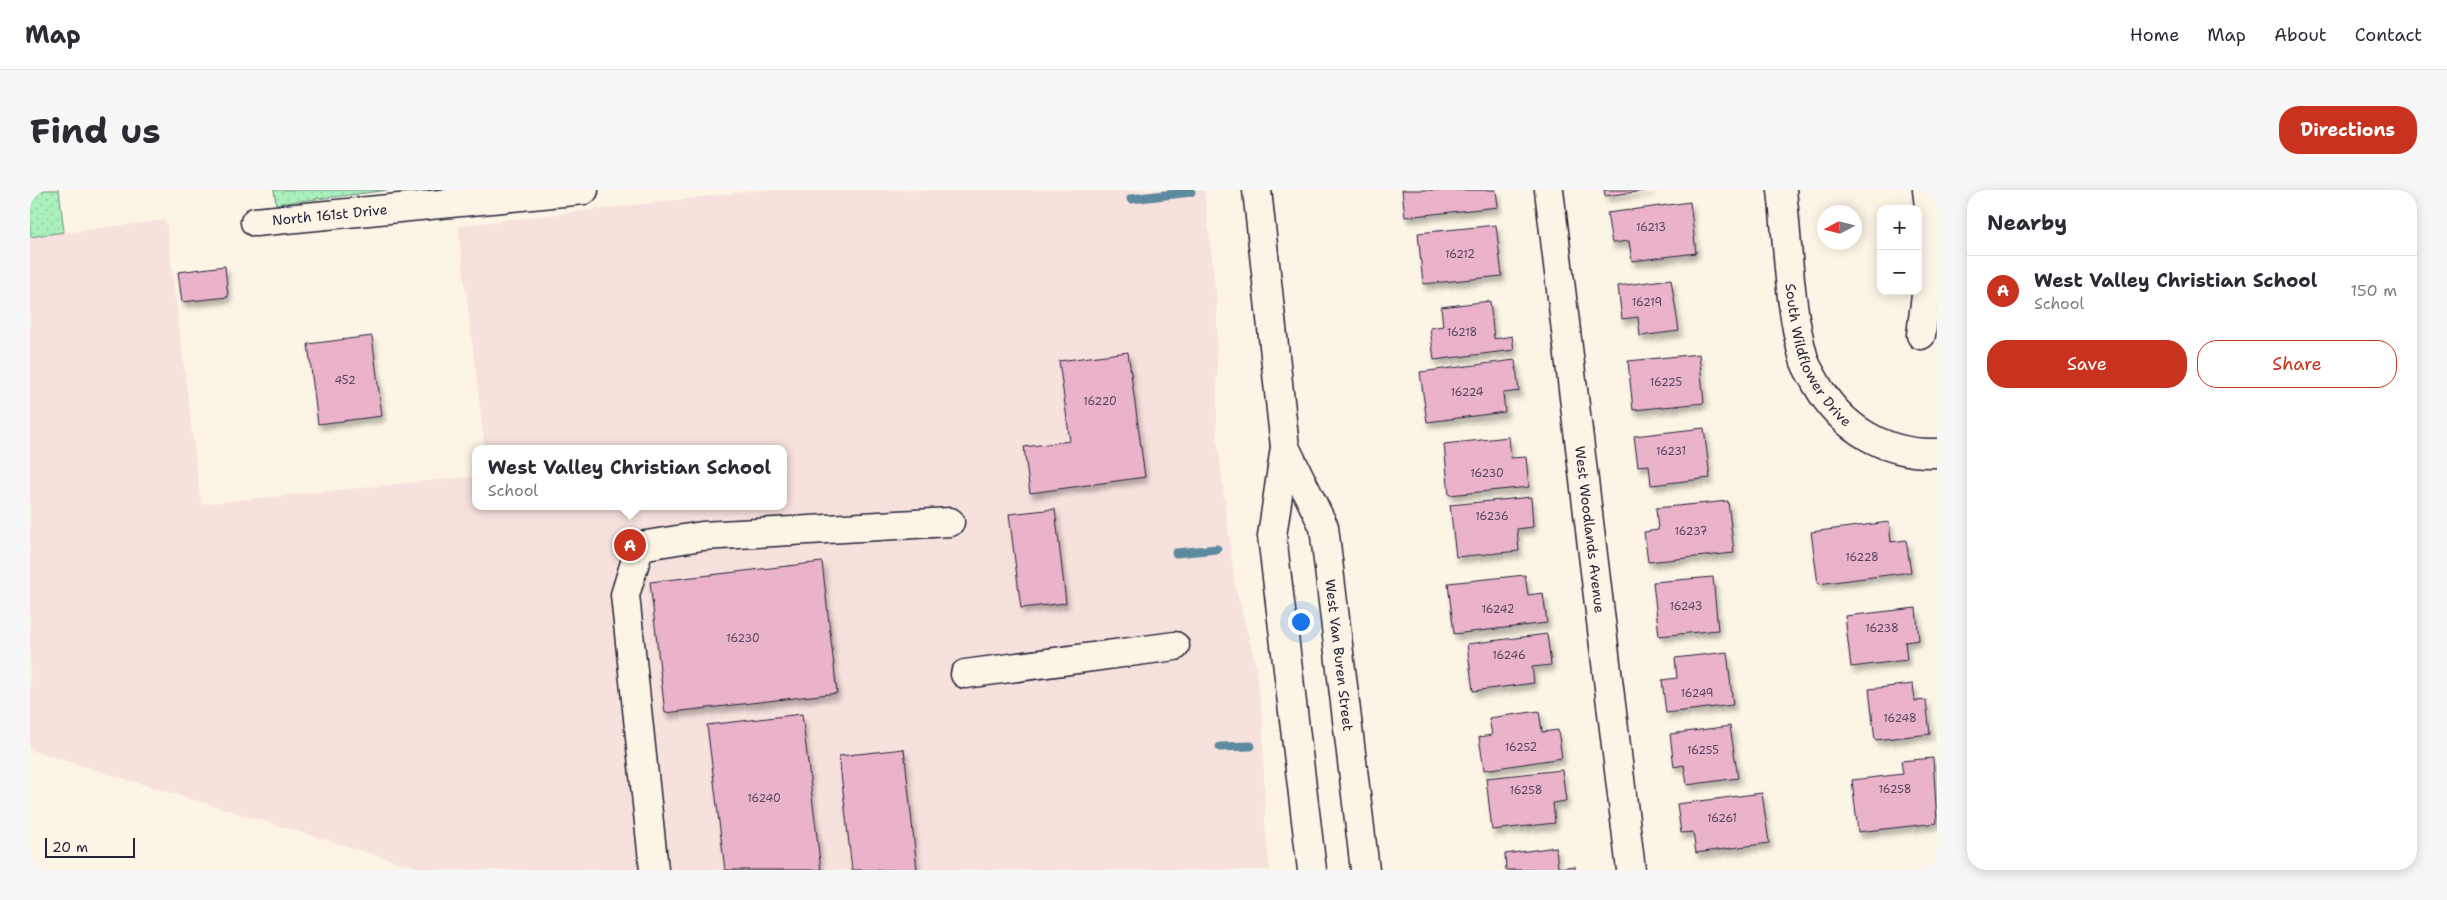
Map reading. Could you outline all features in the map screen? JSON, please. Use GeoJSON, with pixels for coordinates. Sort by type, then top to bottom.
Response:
{"type":"FeatureCollection","features":[{"type":"Feature","properties":{"kind":"street","name":"North 161st Drive"},"geometry":{"type":"LineString","coordinates":[[255,222],[584,190]]}},
{"type":"Feature","properties":{"kind":"street","name":"West Van Buren Street"},"geometry":{"type":"LineString","coordinates":[[1256,190],[1284,447],[1272,536],[1312,870]]}},
{"type":"Feature","properties":{"kind":"street","name":"West Woodlands Avenue"},"geometry":{"type":"LineString","coordinates":[[1549,190],[1631,870]]}},
{"type":"Feature","properties":{"kind":"street","name":"South Wildflower Drive"},"geometry":{"type":"LineString","coordinates":[[1782,190],[1796,312],[1804,361],[1826,400],[1855,430],[1894,448],[1923,454],[1937,453]]}},
{"type":"Feature","properties":{"kind":"street"},"geometry":{"type":"LineString","coordinates":[[1921,335],[1933,239],[1927,190]]}},
{"type":"Feature","properties":{"kind":"street","name":"West Van Buren Street"},"geometry":{"type":"LineString","coordinates":[[1284,447],[1324,527],[1365,870]]}},
{"type":"Feature","properties":{"kind":"street"},"geometry":{"type":"LineString","coordinates":[[654,870],[625,595],[640,546],[702,536],[950,522]]}},
{"type":"Feature","properties":{"kind":"street"},"geometry":{"type":"LineString","coordinates":[[965,674],[1175,646]]}},
{"type":"Feature","properties":{"kind":"shaded area"},"geometry":{"type":"Polygon","coordinates":[[[760,190],[1204,190],[1217,301],[1217,435],[1235,585],[1255,662],[1263,724],[1265,826],[1270,870],[425,870],[30,750],[30,237],[166,220],[201,504],[472,476],[472,510],[787,510],[787,445],[485,445],[458,226],[760,190]]]}},
{"type":"Feature","properties":{"kind":"green space"},"geometry":{"type":"Polygon","coordinates":[[[30,190],[59,190],[64,232],[30,237],[30,190]]]}},
{"type":"Feature","properties":{"kind":"green space"},"geometry":{"type":"Polygon","coordinates":[[[274,190],[389,190],[276,204],[274,190]]]}},
{"type":"Feature","properties":{"kind":"building"},"geometry":{"type":"Polygon","coordinates":[[[1402,190],[1496,190],[1498,207],[1405,217],[1402,190]]]}},
{"type":"Feature","properties":{"kind":"building"},"geometry":{"type":"Polygon","coordinates":[[[1604,190],[1652,190],[1605,196],[1604,190]]]}},
{"type":"Feature","properties":{"kind":"building"},"geometry":{"type":"Polygon","coordinates":[[[1690,202],[1696,253],[1632,261],[1629,241],[1612,243],[1607,213],[1690,202]]]}},
{"type":"Feature","properties":{"kind":"building"},"geometry":{"type":"Polygon","coordinates":[[[1496,225],[1502,276],[1423,284],[1418,233],[1496,225]]]}},
{"type":"Feature","properties":{"kind":"building"},"geometry":{"type":"Polygon","coordinates":[[[225,266],[228,297],[182,302],[178,272],[225,266]]]}},
{"type":"Feature","properties":{"kind":"building"},"geometry":{"type":"Polygon","coordinates":[[[1671,279],[1679,331],[1640,336],[1638,317],[1622,319],[1618,286],[1671,279]]]}},
{"type":"Feature","properties":{"kind":"building"},"geometry":{"type":"Polygon","coordinates":[[[1490,301],[1494,339],[1512,336],[1514,350],[1434,360],[1430,328],[1443,326],[1441,307],[1490,301]]]}},
{"type":"Feature","properties":{"kind":"building"},"geometry":{"type":"Polygon","coordinates":[[[372,336],[382,416],[318,424],[308,344],[372,336]]]}},
{"type":"Feature","properties":{"kind":"building"},"geometry":{"type":"Polygon","coordinates":[[[1128,352],[1145,477],[1030,493],[1024,447],[1070,441],[1059,361],[1128,352]]]}},
{"type":"Feature","properties":{"kind":"building"},"geometry":{"type":"Polygon","coordinates":[[[1699,354],[1704,403],[1633,410],[1628,361],[1699,354]]]}},
{"type":"Feature","properties":{"kind":"building"},"geometry":{"type":"Polygon","coordinates":[[[1515,360],[1519,391],[1503,393],[1505,412],[1427,422],[1420,372],[1515,360]]]}},
{"type":"Feature","properties":{"kind":"building"},"geometry":{"type":"Polygon","coordinates":[[[1704,428],[1710,478],[1651,485],[1649,465],[1638,466],[1634,436],[1704,428]]]}},
{"type":"Feature","properties":{"kind":"building"},"geometry":{"type":"Polygon","coordinates":[[[1509,437],[1511,458],[1526,457],[1529,487],[1449,495],[1444,444],[1509,437]]]}},
{"type":"Feature","properties":{"kind":"building"},"geometry":{"type":"Polygon","coordinates":[[[1531,497],[1533,527],[1517,529],[1519,551],[1456,557],[1450,505],[1531,497]]]}},
{"type":"Feature","properties":{"kind":"building"},"geometry":{"type":"Polygon","coordinates":[[[1728,501],[1734,553],[1648,562],[1644,532],[1658,530],[1656,508],[1728,501]]]}},
{"type":"Feature","properties":{"kind":"building"},"geometry":{"type":"Polygon","coordinates":[[[1055,509],[1066,603],[1021,608],[1009,514],[1055,509]]]}},
{"type":"Feature","properties":{"kind":"building"},"geometry":{"type":"Polygon","coordinates":[[[1889,522],[1891,542],[1906,540],[1911,572],[1818,584],[1811,532],[1889,522]]]}},
{"type":"Feature","properties":{"kind":"building"},"geometry":{"type":"Polygon","coordinates":[[[822,562],[837,693],[665,713],[650,582],[822,562]]]}},
{"type":"Feature","properties":{"kind":"building"},"geometry":{"type":"Polygon","coordinates":[[[1525,575],[1528,595],[1543,593],[1547,623],[1454,634],[1448,583],[1525,575]]]}},
{"type":"Feature","properties":{"kind":"building"},"geometry":{"type":"Polygon","coordinates":[[[1713,577],[1718,630],[1659,636],[1653,582],[1713,577]]]}},
{"type":"Feature","properties":{"kind":"building"},"geometry":{"type":"Polygon","coordinates":[[[1916,608],[1919,640],[1905,642],[1907,660],[1851,667],[1845,616],[1916,608]]]}},
{"type":"Feature","properties":{"kind":"building"},"geometry":{"type":"Polygon","coordinates":[[[1547,634],[1551,665],[1532,667],[1534,683],[1473,691],[1467,644],[1547,634]]]}},
{"type":"Feature","properties":{"kind":"building"},"geometry":{"type":"Polygon","coordinates":[[[1727,652],[1733,705],[1666,713],[1662,680],[1677,678],[1675,658],[1727,652]]]}},
{"type":"Feature","properties":{"kind":"building"},"geometry":{"type":"Polygon","coordinates":[[[1913,684],[1915,701],[1926,700],[1930,734],[1875,740],[1869,689],[1913,684]]]}},
{"type":"Feature","properties":{"kind":"building"},"geometry":{"type":"Polygon","coordinates":[[[1539,711],[1542,732],[1558,730],[1562,758],[1484,770],[1479,737],[1492,735],[1489,718],[1539,711]]]}},
{"type":"Feature","properties":{"kind":"building"},"geometry":{"type":"Polygon","coordinates":[[[802,714],[821,870],[725,870],[707,725],[802,714]]]}},
{"type":"Feature","properties":{"kind":"building"},"geometry":{"type":"Polygon","coordinates":[[[1730,726],[1738,778],[1687,785],[1684,765],[1674,767],[1670,734],[1730,726]]]}},
{"type":"Feature","properties":{"kind":"building"},"geometry":{"type":"Polygon","coordinates":[[[904,749],[917,870],[852,870],[839,756],[904,749]]]}},
{"type":"Feature","properties":{"kind":"building"},"geometry":{"type":"Polygon","coordinates":[[[1933,758],[1937,823],[1858,832],[1852,780],[1903,774],[1901,761],[1933,758]]]}},
{"type":"Feature","properties":{"kind":"building"},"geometry":{"type":"Polygon","coordinates":[[[1562,770],[1566,801],[1553,803],[1555,823],[1492,830],[1486,778],[1562,770]]]}},
{"type":"Feature","properties":{"kind":"building"},"geometry":{"type":"Polygon","coordinates":[[[1762,793],[1769,843],[1696,853],[1693,832],[1681,833],[1677,804],[1762,793]]]}},
{"type":"Feature","properties":{"kind":"building"},"geometry":{"type":"Polygon","coordinates":[[[1556,847],[1558,868],[1575,866],[1575,870],[1506,870],[1505,854],[1556,847]]]}},
{"type":"Feature","properties":{"kind":"waterway"},"geometry":{"type":"LineString","coordinates":[[1131,199],[1191,192]]}},
{"type":"Feature","properties":{"kind":"waterway"},"geometry":{"type":"LineString","coordinates":[[1176,553],[1217,549]]}},
{"type":"Feature","properties":{"kind":"waterway"},"geometry":{"type":"LineString","coordinates":[[1220,747],[1251,746]]}},
{"type":"Feature","properties":{"kind":"place","name":"West Valley Christian School"},"geometry":{"type":"Point","coordinates":[630,545]}}]}
